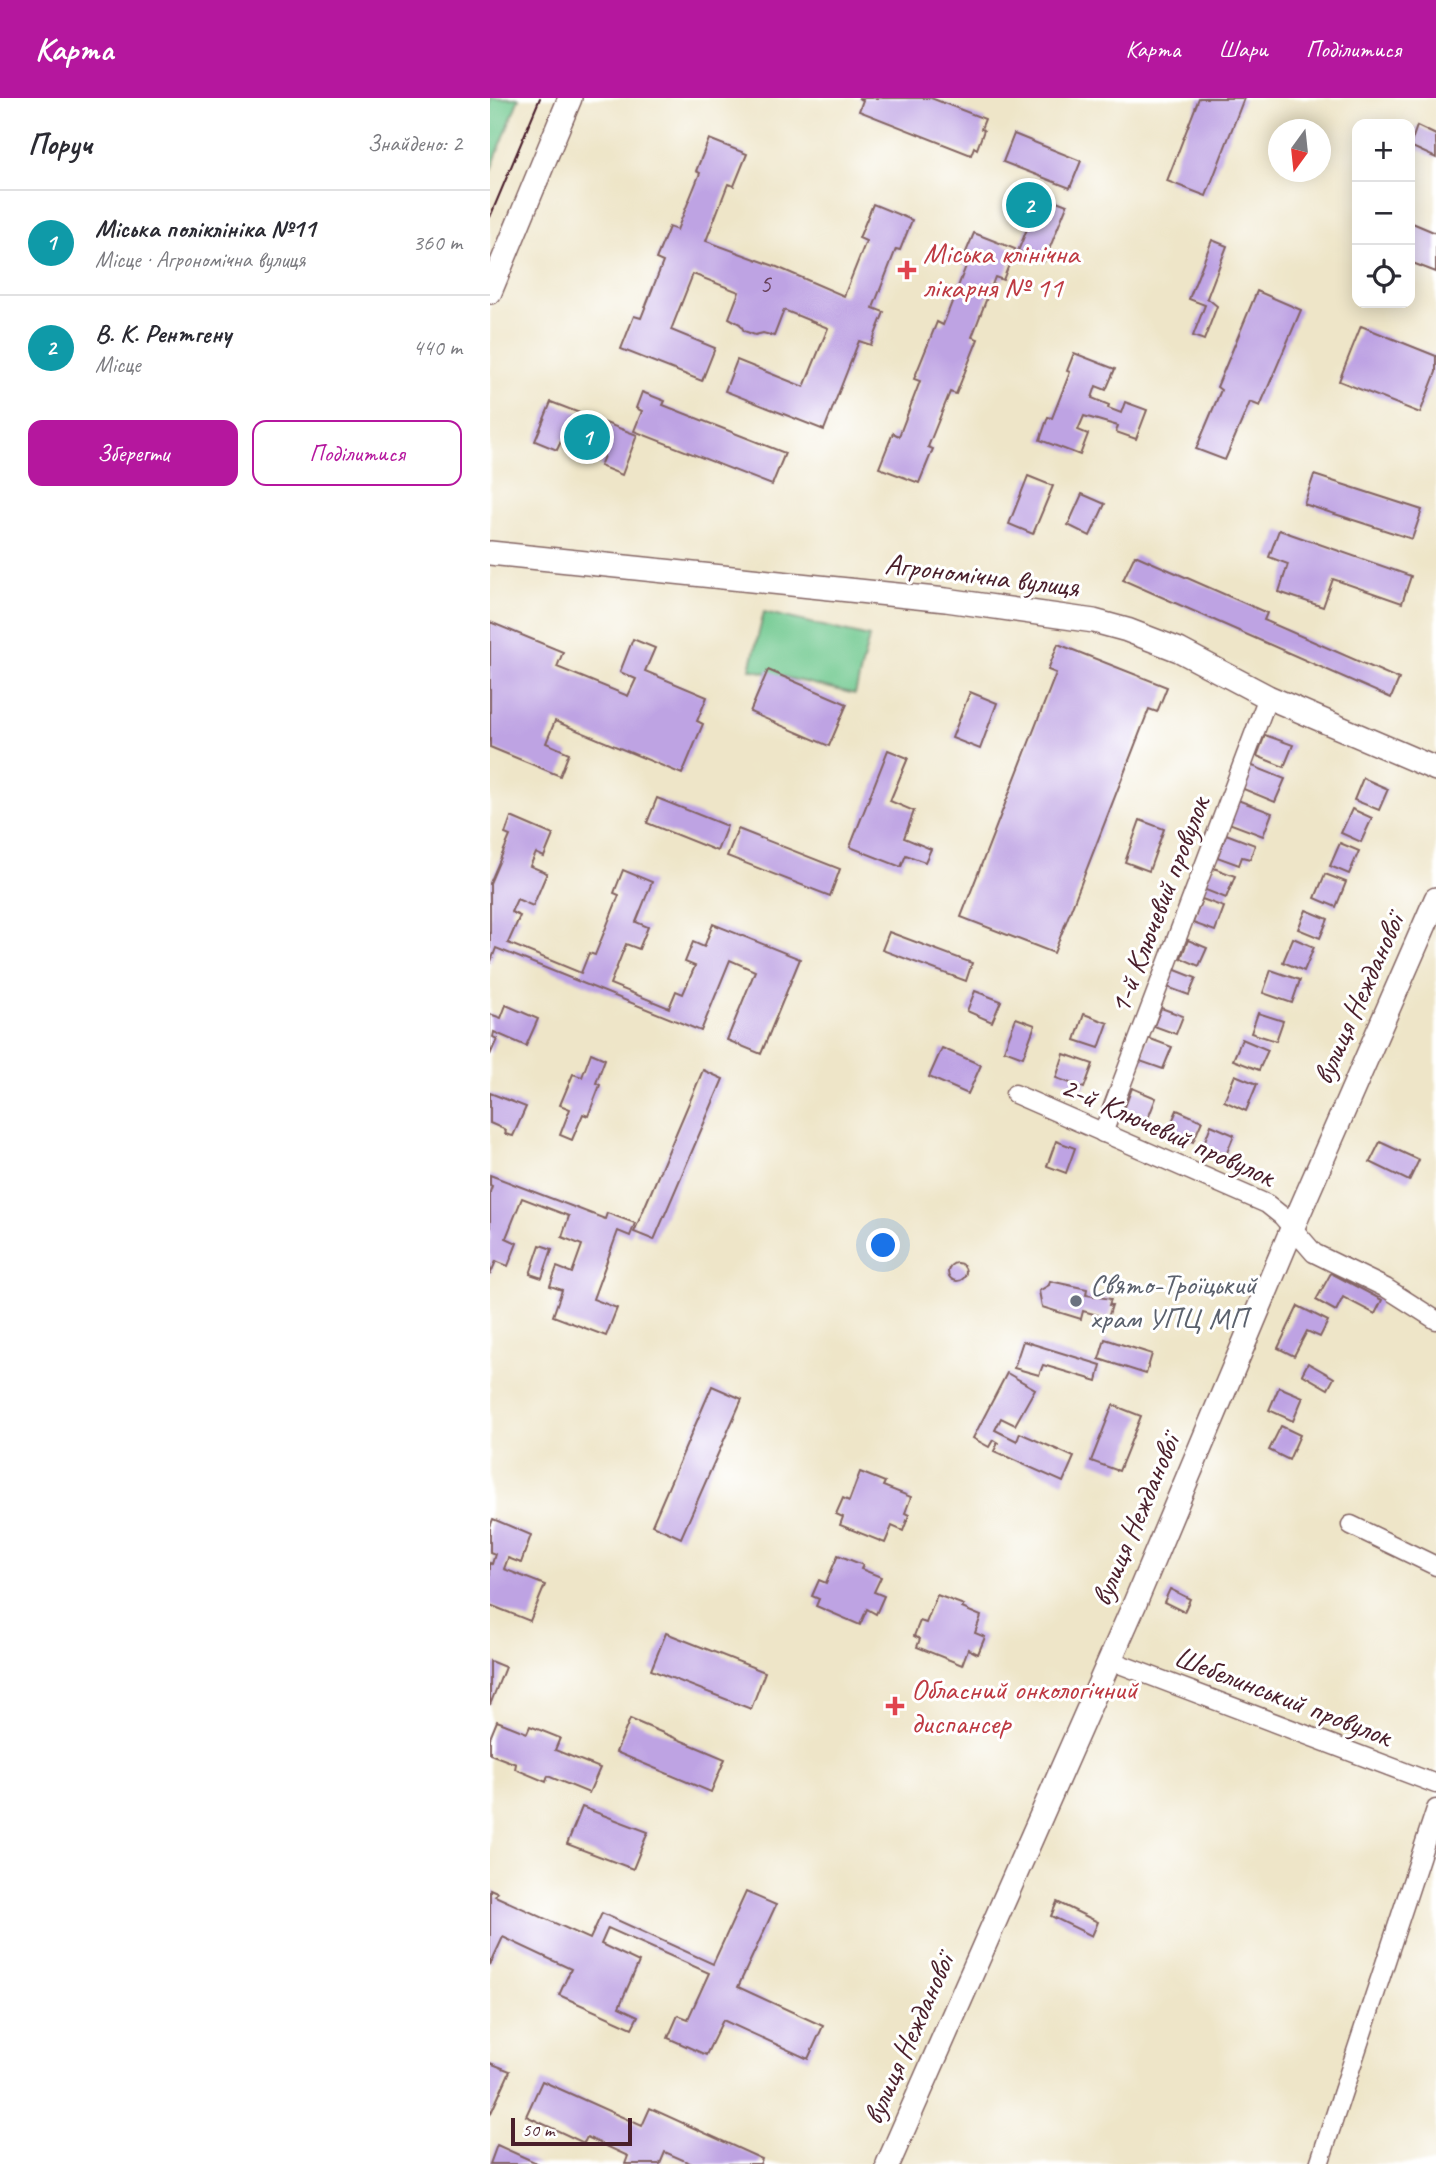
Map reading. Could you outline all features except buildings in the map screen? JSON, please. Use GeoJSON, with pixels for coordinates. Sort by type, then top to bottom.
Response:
{"type":"FeatureCollection","features":[{"type":"Feature","properties":{"kind":"street"},"geometry":{"type":"LineString","coordinates":[[490,292],[496,262],[570,98]]}},
{"type":"Feature","properties":{"kind":"street","name":"Агрономічна вулиця"},"geometry":{"type":"LineString","coordinates":[[490,553],[946,600],[1094,621],[1128,630],[1179,650],[1268,696],[1436,769]]}},
{"type":"Feature","properties":{"kind":"street","name":"1-й Ключевий провулок"},"geometry":{"type":"LineString","coordinates":[[1103,1133],[1268,696]]}},
{"type":"Feature","properties":{"kind":"street","name":"вулиця Нежданової"},"geometry":{"type":"LineString","coordinates":[[888,2164],[1110,1660],[1292,1229],[1436,899]]}},
{"type":"Feature","properties":{"kind":"street","name":"2-й Ключевий провулок"},"geometry":{"type":"LineString","coordinates":[[1014,1094],[1267,1204],[1275,1209],[1314,1253],[1385,1288],[1436,1320]]}},
{"type":"Feature","properties":{"kind":"street"},"geometry":{"type":"LineString","coordinates":[[1351,1525],[1436,1566]]}},
{"type":"Feature","properties":{"kind":"street","name":"Шебелинський провулок"},"geometry":{"type":"LineString","coordinates":[[1110,1660],[1436,1784]]}},
{"type":"Feature","properties":{"kind":"street"},"geometry":{"type":"LineString","coordinates":[[1319,2164],[1436,1809]]}},
{"type":"Feature","properties":{"kind":"green space"},"geometry":{"type":"Polygon","coordinates":[[[490,98],[519,98],[490,172],[490,98]]]}},
{"type":"Feature","properties":{"kind":"green space"},"geometry":{"type":"Polygon","coordinates":[[[764,612],[869,637],[855,694],[750,669],[764,612]]]}},
{"type":"Feature","properties":{"kind":"tram line"},"geometry":{"type":"LineString","coordinates":[[490,217],[540,98]]}},
{"type":"Feature","properties":{"kind":"place","name":"В. К. Рентгену"},"geometry":{"type":"Point","coordinates":[1029,205]}},
{"type":"Feature","properties":{"kind":"place","name":"Міська клінічна лікарня № 11"},"geometry":{"type":"Point","coordinates":[907,270]}},
{"type":"Feature","properties":{"kind":"place","name":"Міська поліклініка №11"},"geometry":{"type":"Point","coordinates":[587,437]}},
{"type":"Feature","properties":{"kind":"place","name":"Свято-Троїцький храм УПЦ МП"},"geometry":{"type":"Point","coordinates":[1076,1301]}},
{"type":"Feature","properties":{"kind":"place","name":"Обласний онкологічний диспансер"},"geometry":{"type":"Point","coordinates":[895,1706]}}]}
